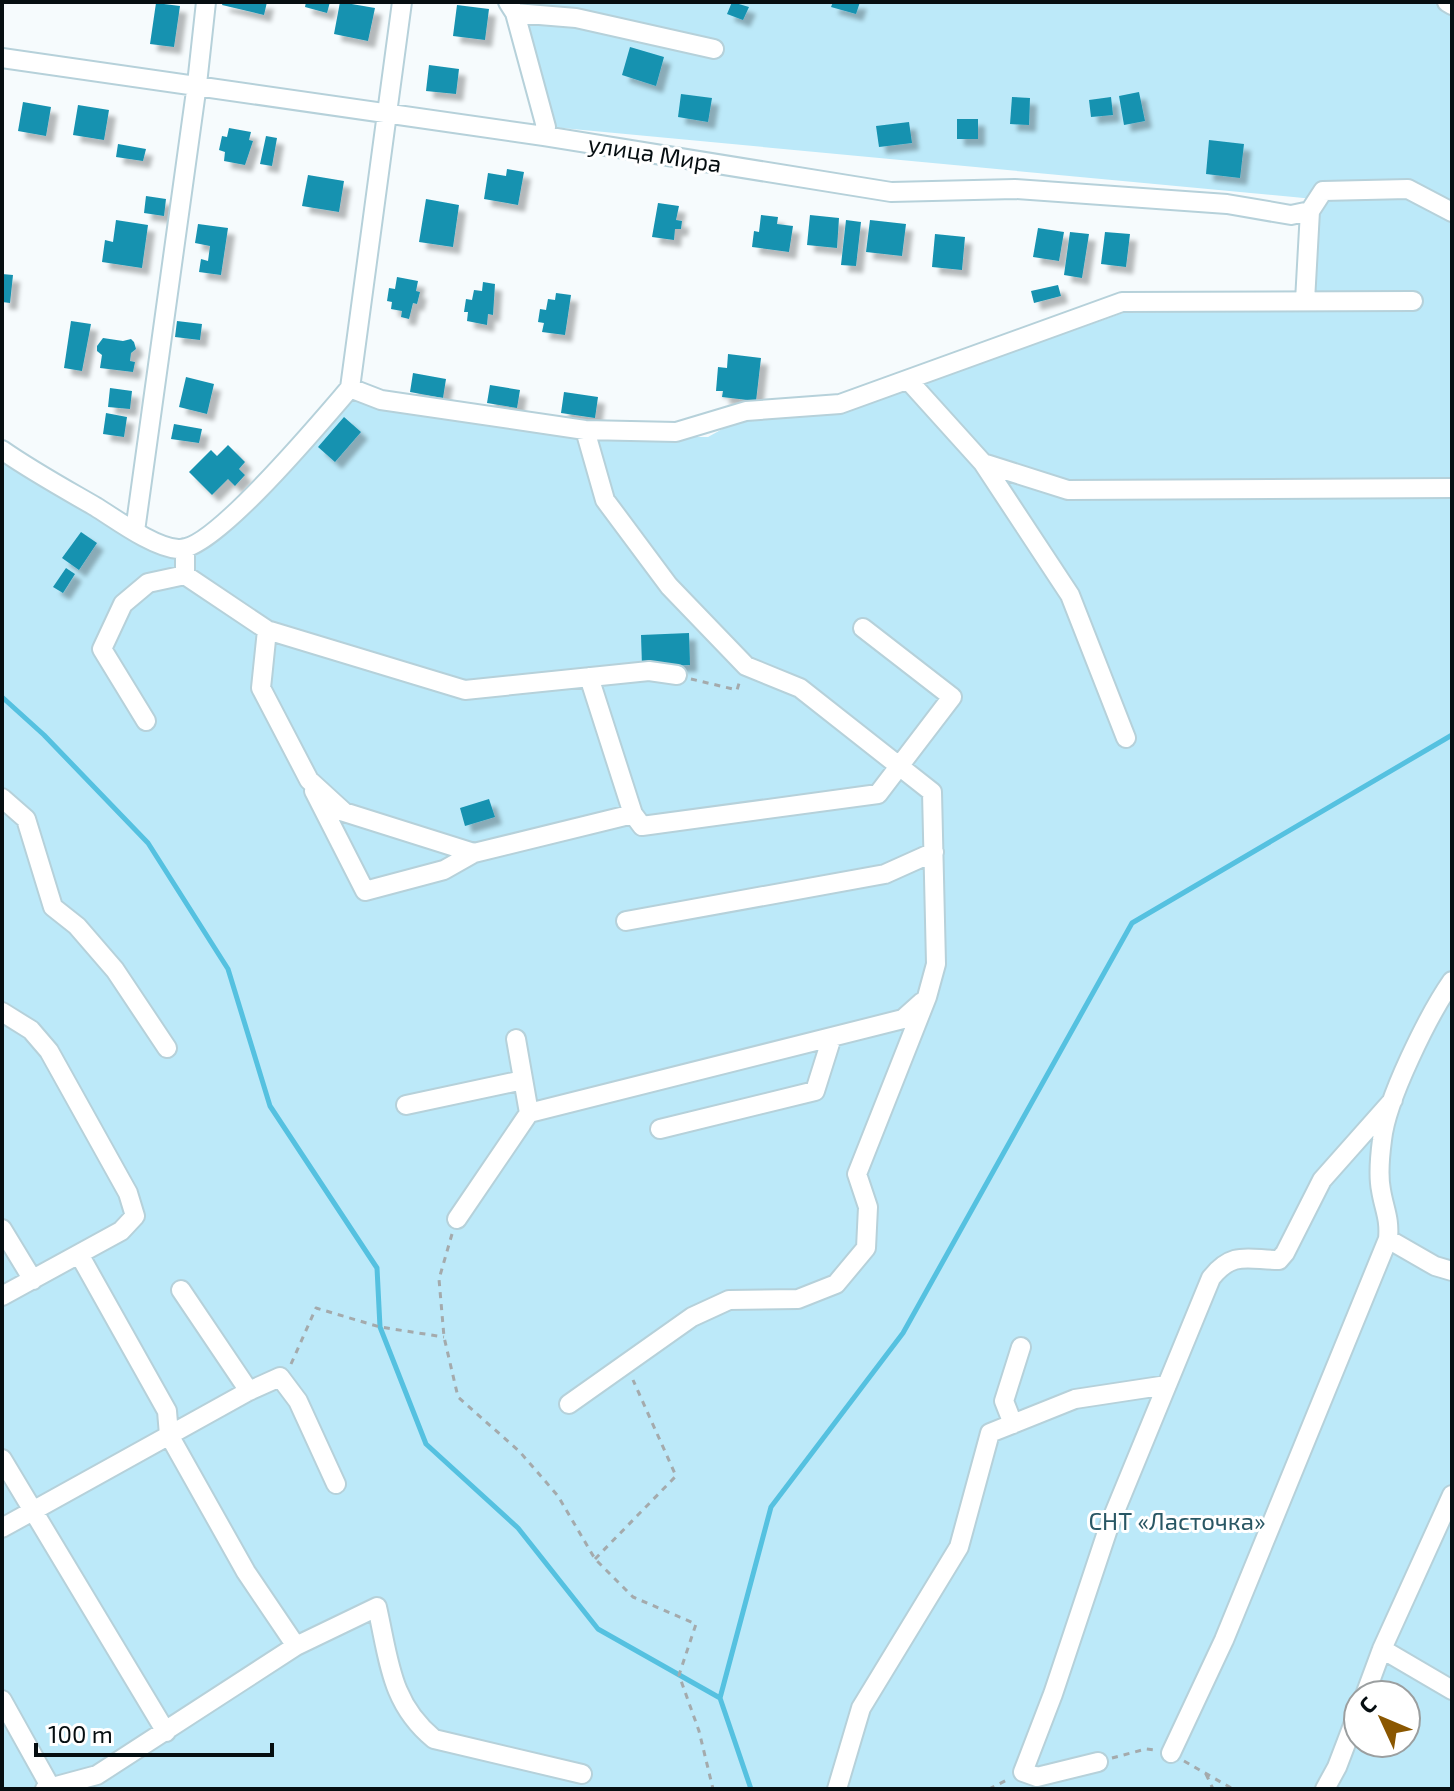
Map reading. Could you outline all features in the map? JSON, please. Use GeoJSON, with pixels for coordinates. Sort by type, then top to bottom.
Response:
{"type":"FeatureCollection","features":[{"type":"Feature","properties":{"kind":"street"},"geometry":{"type":"LineString","coordinates":[[135,531],[206,2]]}},
{"type":"Feature","properties":{"kind":"street"},"geometry":{"type":"LineString","coordinates":[[2,450],[135,531],[179,550],[194,544],[245,505],[350,388],[402,2]]}},
{"type":"Feature","properties":{"kind":"street"},"geometry":{"type":"LineString","coordinates":[[544,136],[546,127],[512,8],[581,10],[714,49]]}},
{"type":"Feature","properties":{"kind":"street","name":"улица Мира"},"geometry":{"type":"LineString","coordinates":[[2,58],[544,136],[891,192],[1015,189],[1227,204],[1291,215],[1310,211]]}},
{"type":"Feature","properties":{"kind":"street"},"geometry":{"type":"LineString","coordinates":[[1305,301],[1310,211],[1323,191],[1408,189],[1452,212]]}},
{"type":"Feature","properties":{"kind":"street"},"geometry":{"type":"LineString","coordinates":[[350,388],[381,400],[585,430],[676,432],[746,411],[840,404],[1122,302],[1413,301]]}},
{"type":"Feature","properties":{"kind":"street"},"geometry":{"type":"LineString","coordinates":[[909,381],[983,463],[1070,595],[1126,738]]}},
{"type":"Feature","properties":{"kind":"street"},"geometry":{"type":"LineString","coordinates":[[569,1404],[692,1317],[729,1300],[798,1299],[836,1284],[866,1248],[868,1207],[857,1174],[927,997],[936,964],[932,792],[800,688],[746,666],[669,586],[605,500],[585,430]]}},
{"type":"Feature","properties":{"kind":"street"},"geometry":{"type":"LineString","coordinates":[[983,463],[1068,490],[1452,488]]}},
{"type":"Feature","properties":{"kind":"street"},"geometry":{"type":"LineString","coordinates":[[185,548],[185,575]]}},
{"type":"Feature","properties":{"kind":"street"},"geometry":{"type":"LineString","coordinates":[[146,721],[102,649],[123,604],[148,583],[185,575],[267,630],[465,690],[649,671],[677,675]]}},
{"type":"Feature","properties":{"kind":"street"},"geometry":{"type":"LineString","coordinates":[[589,677],[633,814],[642,826],[878,794],[952,697],[863,628]]}},
{"type":"Feature","properties":{"kind":"street"},"geometry":{"type":"LineString","coordinates":[[267,630],[261,688],[365,891],[444,870],[474,853],[633,814]]}},
{"type":"Feature","properties":{"kind":"street"},"geometry":{"type":"LineString","coordinates":[[309,780],[344,812],[474,853]]}},
{"type":"Feature","properties":{"kind":"street"},"geometry":{"type":"LineString","coordinates":[[2,798],[26,819],[53,907],[77,926],[115,970],[167,1048]]}},
{"type":"Feature","properties":{"kind":"street"},"geometry":{"type":"LineString","coordinates":[[626,921],[885,874],[934,852]]}},
{"type":"Feature","properties":{"kind":"street"},"geometry":{"type":"LineString","coordinates":[[1171,1753],[1224,1640],[1388,1239],[1390,1222],[1380,1189],[1382,1138],[1393,1100],[1413,1054],[1452,981]]}},
{"type":"Feature","properties":{"kind":"street"},"geometry":{"type":"LineString","coordinates":[[457,1219],[529,1113],[903,1019],[927,997]]}},
{"type":"Feature","properties":{"kind":"street"},"geometry":{"type":"LineString","coordinates":[[2,1012],[31,1030],[49,1051],[128,1193],[135,1216],[121,1231],[2,1296]]}},
{"type":"Feature","properties":{"kind":"street"},"geometry":{"type":"LineString","coordinates":[[660,1129],[815,1091],[832,1037]]}},
{"type":"Feature","properties":{"kind":"street"},"geometry":{"type":"LineString","coordinates":[[516,1039],[529,1113]]}},
{"type":"Feature","properties":{"kind":"street"},"geometry":{"type":"LineString","coordinates":[[406,1105],[523,1080]]}},
{"type":"Feature","properties":{"kind":"street"},"geometry":{"type":"LineString","coordinates":[[1098,1762],[1037,1777],[1023,1772],[1053,1694],[1109,1526],[1211,1278],[1220,1267],[1247,1256],[1279,1260],[1322,1180],[1393,1100]]}},
{"type":"Feature","properties":{"kind":"street"},"geometry":{"type":"LineString","coordinates":[[2,1229],[33,1280]]}},
{"type":"Feature","properties":{"kind":"street"},"geometry":{"type":"LineString","coordinates":[[1388,1239],[1435,1266],[1452,1271]]}},
{"type":"Feature","properties":{"kind":"street"},"geometry":{"type":"LineString","coordinates":[[84,1263],[167,1411],[169,1435],[246,1572],[296,1646]]}},
{"type":"Feature","properties":{"kind":"street"},"geometry":{"type":"LineString","coordinates":[[181,1290],[249,1391]]}},
{"type":"Feature","properties":{"kind":"street"},"geometry":{"type":"LineString","coordinates":[[837,1789],[861,1708],[959,1547],[990,1433],[1021,1347]]}},
{"type":"Feature","properties":{"kind":"street"},"geometry":{"type":"LineString","coordinates":[[2,1528],[249,1391],[280,1377],[298,1401],[336,1484]]}},
{"type":"Feature","properties":{"kind":"street"},"geometry":{"type":"LineString","coordinates":[[990,1433],[1075,1399],[1167,1385]]}},
{"type":"Feature","properties":{"kind":"street"},"geometry":{"type":"LineString","coordinates":[[1004,1401],[1013,1424]]}},
{"type":"Feature","properties":{"kind":"street"},"geometry":{"type":"LineString","coordinates":[[2,1459],[166,1732]]}},
{"type":"Feature","properties":{"kind":"street"},"geometry":{"type":"LineString","coordinates":[[1371,1679],[1449,1508]]}},
{"type":"Feature","properties":{"kind":"street"},"geometry":{"type":"LineString","coordinates":[[45,1789],[97,1775],[296,1646],[377,1607],[398,1697],[420,1727],[434,1739],[582,1774]]}},
{"type":"Feature","properties":{"kind":"street"},"geometry":{"type":"LineString","coordinates":[[1382,1649],[1452,1690]]}},
{"type":"Feature","properties":{"kind":"street"},"geometry":{"type":"LineString","coordinates":[[2,1700],[51,1788]]}},
{"type":"Feature","properties":{"kind":"street"},"geometry":{"type":"LineString","coordinates":[[1326,1789],[1342,1754]]}},
{"type":"Feature","properties":{"kind":"path"},"geometry":{"type":"LineString","coordinates":[[677,675],[737,690],[746,666]]}},
{"type":"Feature","properties":{"kind":"path"},"geometry":{"type":"LineString","coordinates":[[457,1219],[439,1279],[444,1337],[458,1397],[520,1452],[558,1496],[595,1559],[633,1597],[696,1624],[679,1675],[699,1731],[713,1789]]}},
{"type":"Feature","properties":{"kind":"path"},"geometry":{"type":"LineString","coordinates":[[280,1377],[292,1364],[316,1308],[380,1327],[444,1337]]}},
{"type":"Feature","properties":{"kind":"path"},"geometry":{"type":"LineString","coordinates":[[595,1559],[676,1476],[625,1364]]}},
{"type":"Feature","properties":{"kind":"path"},"geometry":{"type":"LineString","coordinates":[[989,1789],[1023,1772]]}},
{"type":"Feature","properties":{"kind":"path"},"geometry":{"type":"LineString","coordinates":[[1206,1774],[1213,1789]]}},
{"type":"Feature","properties":{"kind":"green space","name":"СНТ «Ласточка»"},"geometry":{"type":"Polygon","coordinates":[[[516,2],[1452,2],[1452,1789],[2,1789],[2,457],[131,534],[193,550],[352,396],[581,437],[708,437],[744,417],[901,392],[1123,313],[1310,305],[1314,199],[551,127],[516,2]]]}},
{"type":"Feature","properties":{"kind":"building"},"geometry":{"type":"Polygon","coordinates":[[[223,2],[267,2],[264,15],[222,5],[223,2]]]}},
{"type":"Feature","properties":{"kind":"building"},"geometry":{"type":"Polygon","coordinates":[[[306,2],[330,2],[327,13],[305,7],[306,2]]]}},
{"type":"Feature","properties":{"kind":"building"},"geometry":{"type":"Polygon","coordinates":[[[340,2],[375,8],[368,41],[334,34],[340,2]]]}},
{"type":"Feature","properties":{"kind":"building"},"geometry":{"type":"Polygon","coordinates":[[[732,2],[749,7],[743,20],[727,14],[732,2]]]}},
{"type":"Feature","properties":{"kind":"building"},"geometry":{"type":"Polygon","coordinates":[[[833,2],[860,2],[856,14],[831,7],[833,2]]]}},
{"type":"Feature","properties":{"kind":"building"},"geometry":{"type":"Polygon","coordinates":[[[156,3],[180,6],[174,47],[150,44],[156,3]]]}},
{"type":"Feature","properties":{"kind":"building"},"geometry":{"type":"Polygon","coordinates":[[[457,5],[489,9],[485,40],[453,36],[457,5]]]}},
{"type":"Feature","properties":{"kind":"building"},"geometry":{"type":"Polygon","coordinates":[[[630,47],[664,57],[656,86],[622,75],[630,47]]]}},
{"type":"Feature","properties":{"kind":"building"},"geometry":{"type":"Polygon","coordinates":[[[429,65],[459,69],[456,94],[426,91],[429,65]]]}},
{"type":"Feature","properties":{"kind":"building"},"geometry":{"type":"Polygon","coordinates":[[[1139,92],[1145,121],[1124,125],[1119,96],[1139,92]]]}},
{"type":"Feature","properties":{"kind":"building"},"geometry":{"type":"Polygon","coordinates":[[[681,94],[712,98],[708,122],[678,117],[681,94]]]}},
{"type":"Feature","properties":{"kind":"building"},"geometry":{"type":"Polygon","coordinates":[[[1012,97],[1030,98],[1029,125],[1010,124],[1012,97]]]}},
{"type":"Feature","properties":{"kind":"building"},"geometry":{"type":"Polygon","coordinates":[[[1111,97],[1113,115],[1091,117],[1089,100],[1111,97]]]}},
{"type":"Feature","properties":{"kind":"building"},"geometry":{"type":"Polygon","coordinates":[[[23,102],[51,107],[46,136],[18,131],[23,102]]]}},
{"type":"Feature","properties":{"kind":"building"},"geometry":{"type":"Polygon","coordinates":[[[78,105],[109,110],[104,140],[73,135],[78,105]]]}},
{"type":"Feature","properties":{"kind":"building"},"geometry":{"type":"Polygon","coordinates":[[[957,119],[978,119],[978,139],[957,139],[957,119]]]}},
{"type":"Feature","properties":{"kind":"building"},"geometry":{"type":"Polygon","coordinates":[[[909,122],[912,143],[879,147],[876,126],[909,122]]]}},
{"type":"Feature","properties":{"kind":"building"},"geometry":{"type":"Polygon","coordinates":[[[229,128],[251,132],[249,140],[253,141],[245,165],[224,161],[225,152],[219,150],[222,136],[227,137],[229,128]]]}},
{"type":"Feature","properties":{"kind":"building"},"geometry":{"type":"Polygon","coordinates":[[[266,136],[277,138],[272,166],[260,164],[266,136]]]}},
{"type":"Feature","properties":{"kind":"building"},"geometry":{"type":"Polygon","coordinates":[[[1209,140],[1244,144],[1240,178],[1206,174],[1209,140]]]}},
{"type":"Feature","properties":{"kind":"building"},"geometry":{"type":"Polygon","coordinates":[[[118,144],[146,149],[143,161],[116,157],[118,144]]]}},
{"type":"Feature","properties":{"kind":"building"},"geometry":{"type":"Polygon","coordinates":[[[507,169],[524,172],[518,205],[484,199],[488,173],[506,176],[507,169]]]}},
{"type":"Feature","properties":{"kind":"building"},"geometry":{"type":"Polygon","coordinates":[[[308,175],[344,181],[339,212],[302,206],[308,175]]]}},
{"type":"Feature","properties":{"kind":"building"},"geometry":{"type":"Polygon","coordinates":[[[146,196],[166,199],[164,216],[144,213],[146,196]]]}},
{"type":"Feature","properties":{"kind":"building"},"geometry":{"type":"Polygon","coordinates":[[[426,199],[459,205],[453,247],[419,242],[426,199]]]}},
{"type":"Feature","properties":{"kind":"building"},"geometry":{"type":"Polygon","coordinates":[[[658,203],[679,206],[676,220],[682,221],[681,229],[675,229],[674,240],[652,237],[658,203]]]}},
{"type":"Feature","properties":{"kind":"building"},"geometry":{"type":"Polygon","coordinates":[[[761,215],[778,217],[777,224],[793,226],[789,252],[752,247],[754,231],[759,232],[761,215]]]}},
{"type":"Feature","properties":{"kind":"building"},"geometry":{"type":"Polygon","coordinates":[[[810,215],[839,218],[837,248],[807,245],[810,215]]]}},
{"type":"Feature","properties":{"kind":"building"},"geometry":{"type":"Polygon","coordinates":[[[116,220],[148,225],[142,268],[102,262],[105,240],[113,242],[116,220]]]}},
{"type":"Feature","properties":{"kind":"building"},"geometry":{"type":"Polygon","coordinates":[[[846,220],[861,222],[856,266],[841,265],[846,220]]]}},
{"type":"Feature","properties":{"kind":"building"},"geometry":{"type":"Polygon","coordinates":[[[870,220],[906,224],[902,256],[866,252],[870,220]]]}},
{"type":"Feature","properties":{"kind":"building"},"geometry":{"type":"Polygon","coordinates":[[[198,224],[228,228],[221,275],[199,272],[201,259],[208,261],[210,246],[195,243],[198,224]]]}},
{"type":"Feature","properties":{"kind":"building"},"geometry":{"type":"Polygon","coordinates":[[[1038,228],[1064,232],[1059,261],[1033,257],[1038,228]]]}},
{"type":"Feature","properties":{"kind":"building"},"geometry":{"type":"Polygon","coordinates":[[[1070,232],[1089,234],[1082,278],[1064,275],[1070,232]]]}},
{"type":"Feature","properties":{"kind":"building"},"geometry":{"type":"Polygon","coordinates":[[[1105,232],[1130,234],[1126,267],[1101,264],[1105,232]]]}},
{"type":"Feature","properties":{"kind":"building"},"geometry":{"type":"Polygon","coordinates":[[[935,234],[965,237],[962,270],[932,267],[935,234]]]}},
{"type":"Feature","properties":{"kind":"building"},"geometry":{"type":"Polygon","coordinates":[[[2,274],[13,275],[10,303],[2,302],[2,274]]]}},
{"type":"Feature","properties":{"kind":"building"},"geometry":{"type":"Polygon","coordinates":[[[397,277],[418,281],[416,291],[420,292],[409,319],[401,317],[402,311],[391,309],[392,302],[387,301],[389,288],[395,289],[397,277]]]}},
{"type":"Feature","properties":{"kind":"building"},"geometry":{"type":"Polygon","coordinates":[[[483,282],[495,284],[493,315],[488,314],[487,325],[467,321],[468,312],[464,312],[466,299],[472,300],[474,290],[482,291],[483,282]]]}},
{"type":"Feature","properties":{"kind":"building"},"geometry":{"type":"Polygon","coordinates":[[[1058,285],[1061,296],[1034,303],[1031,291],[1058,285]]]}},
{"type":"Feature","properties":{"kind":"building"},"geometry":{"type":"Polygon","coordinates":[[[556,293],[571,295],[565,335],[542,332],[544,323],[538,322],[540,309],[546,310],[548,299],[555,300],[556,293]]]}},
{"type":"Feature","properties":{"kind":"building"},"geometry":{"type":"Polygon","coordinates":[[[71,321],[91,324],[82,371],[64,368],[71,321]]]}},
{"type":"Feature","properties":{"kind":"building"},"geometry":{"type":"Polygon","coordinates":[[[177,321],[202,324],[200,340],[175,337],[177,321]]]}},
{"type":"Feature","properties":{"kind":"building"},"geometry":{"type":"Polygon","coordinates":[[[103,338],[131,339],[134,342],[136,349],[131,353],[130,361],[135,362],[133,372],[100,368],[102,355],[97,351],[97,346],[103,338]]]}},
{"type":"Feature","properties":{"kind":"building"},"geometry":{"type":"Polygon","coordinates":[[[728,354],[761,358],[756,401],[722,397],[723,391],[716,391],[718,367],[727,368],[728,354]]]}},
{"type":"Feature","properties":{"kind":"building"},"geometry":{"type":"Polygon","coordinates":[[[413,373],[446,379],[443,398],[410,392],[413,373]]]}},
{"type":"Feature","properties":{"kind":"building"},"geometry":{"type":"Polygon","coordinates":[[[186,377],[214,384],[207,414],[179,407],[186,377]]]}},
{"type":"Feature","properties":{"kind":"building"},"geometry":{"type":"Polygon","coordinates":[[[490,385],[520,390],[517,408],[487,403],[490,385]]]}},
{"type":"Feature","properties":{"kind":"building"},"geometry":{"type":"Polygon","coordinates":[[[110,388],[132,391],[130,409],[108,407],[110,388]]]}},
{"type":"Feature","properties":{"kind":"building"},"geometry":{"type":"Polygon","coordinates":[[[564,392],[598,397],[595,418],[561,413],[564,392]]]}},
{"type":"Feature","properties":{"kind":"building"},"geometry":{"type":"Polygon","coordinates":[[[106,413],[127,417],[124,437],[103,434],[106,413]]]}},
{"type":"Feature","properties":{"kind":"building"},"geometry":{"type":"Polygon","coordinates":[[[344,417],[361,432],[335,462],[318,447],[344,417]]]}},
{"type":"Feature","properties":{"kind":"building"},"geometry":{"type":"Polygon","coordinates":[[[174,424],[202,429],[199,443],[171,439],[174,424]]]}},
{"type":"Feature","properties":{"kind":"building"},"geometry":{"type":"Polygon","coordinates":[[[228,445],[245,462],[239,469],[245,475],[235,486],[228,479],[212,495],[189,472],[211,450],[217,456],[228,445]]]}},
{"type":"Feature","properties":{"kind":"building"},"geometry":{"type":"Polygon","coordinates":[[[81,532],[97,543],[79,570],[62,558],[81,532]]]}},
{"type":"Feature","properties":{"kind":"building"},"geometry":{"type":"Polygon","coordinates":[[[66,568],[75,574],[63,593],[53,587],[66,568]]]}},
{"type":"Feature","properties":{"kind":"building"},"geometry":{"type":"Polygon","coordinates":[[[689,633],[690,665],[642,666],[641,635],[689,633]]]}},
{"type":"Feature","properties":{"kind":"building"},"geometry":{"type":"Polygon","coordinates":[[[489,799],[495,817],[465,826],[460,808],[489,799]]]}},
{"type":"Feature","properties":{"kind":"waterway"},"geometry":{"type":"LineString","coordinates":[[2,697],[44,735],[148,843],[228,969],[270,1106],[377,1268],[380,1327],[426,1444],[518,1528],[598,1629],[720,1698]]}},
{"type":"Feature","properties":{"kind":"waterway"},"geometry":{"type":"LineString","coordinates":[[751,1789],[720,1698],[771,1507],[903,1333],[1132,923],[1452,735]]}}]}
